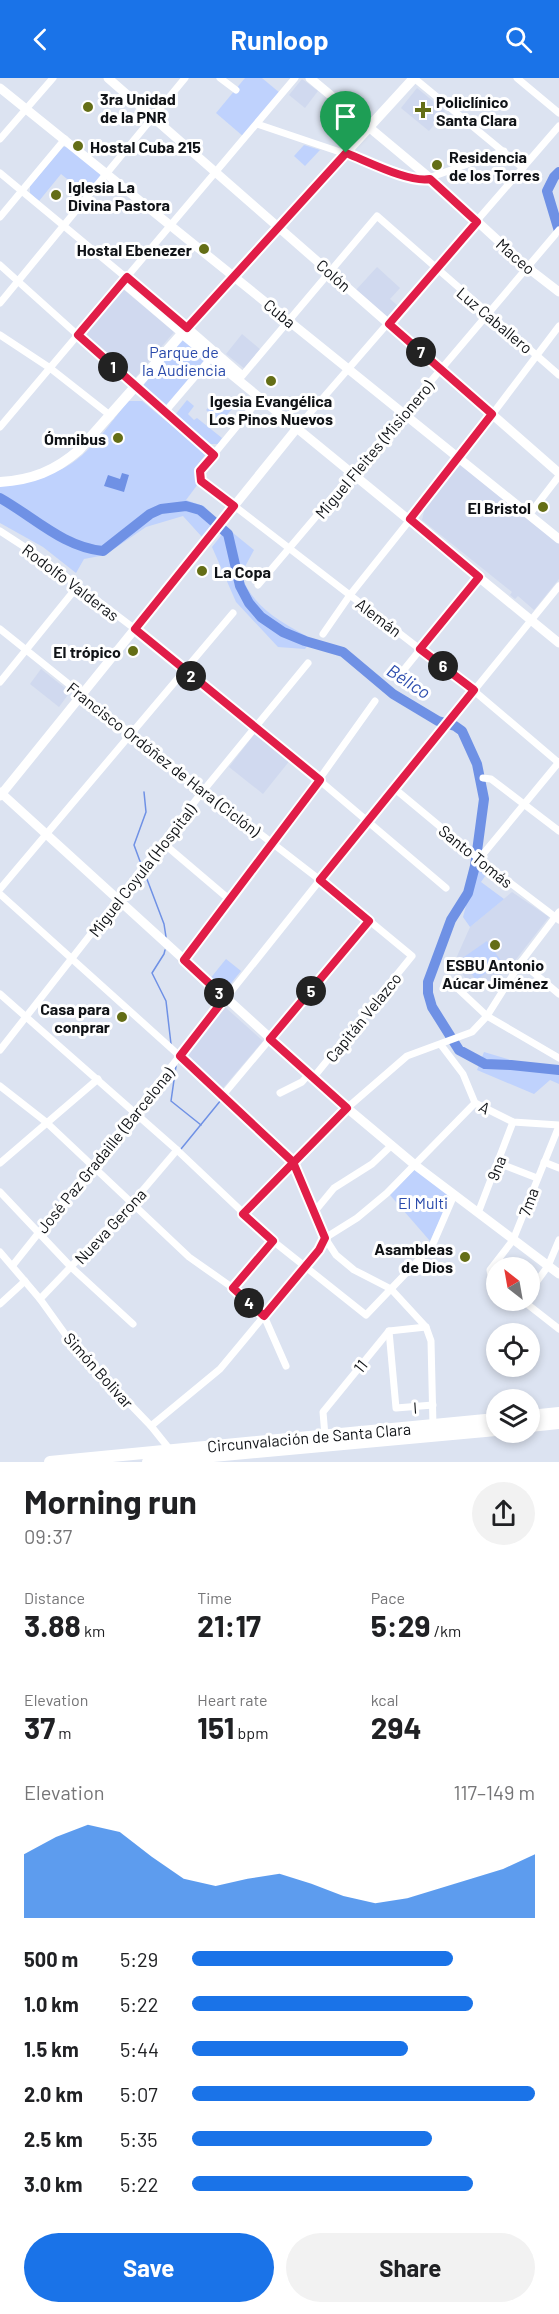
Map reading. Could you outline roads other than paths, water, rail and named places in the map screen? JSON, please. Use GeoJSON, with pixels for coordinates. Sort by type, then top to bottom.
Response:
{"type":"FeatureCollection","features":[{"type":"Feature","properties":{"kind":"highway"},"geometry":{"type":"LineString","coordinates":[[540,1415],[559,1413]]}},
{"type":"Feature","properties":{"kind":"highway","name":"Circunvalación de Santa Clara"},"geometry":{"type":"LineString","coordinates":[[50,1462],[172,1455],[325,1436],[486,1420]]}},
{"type":"Feature","properties":{"kind":"highway"},"geometry":{"type":"LineString","coordinates":[[540,1425],[559,1423]]}},
{"type":"Feature","properties":{"kind":"highway","name":"Circunvalación de Santa Clara"},"geometry":{"type":"LineString","coordinates":[[148,1462],[172,1455],[198,1460],[486,1431]]}},
{"type":"Feature","properties":{"kind":"main road"},"geometry":{"type":"LineString","coordinates":[[0,482],[35,478],[64,463],[80,450],[233,276],[414,78]]}},
{"type":"Feature","properties":{"kind":"street"},"geometry":{"type":"LineString","coordinates":[[0,138],[53,78]]}},
{"type":"Feature","properties":{"kind":"street","name":"Colón"},"geometry":{"type":"LineString","coordinates":[[108,78],[559,474]]}},
{"type":"Feature","properties":{"kind":"street"},"geometry":{"type":"LineString","coordinates":[[0,303],[185,78]]}},
{"type":"Feature","properties":{"kind":"street"},"geometry":{"type":"LineString","coordinates":[[220,78],[236,90]]}},
{"type":"Feature","properties":{"kind":"street"},"geometry":{"type":"LineString","coordinates":[[0,427],[295,78]]}},
{"type":"Feature","properties":{"kind":"street","name":"Maceo"},"geometry":{"type":"LineString","coordinates":[[310,78],[430,179],[528,268],[559,292]]}},
{"type":"Feature","properties":{"kind":"street"},"geometry":{"type":"LineString","coordinates":[[414,78],[523,168]]}},
{"type":"Feature","properties":{"kind":"street"},"geometry":{"type":"LineString","coordinates":[[517,78],[559,113]]}},
{"type":"Feature","properties":{"kind":"street","name":"Cuba"},"geometry":{"type":"LineString","coordinates":[[0,88],[559,539]]}},
{"type":"Feature","properties":{"kind":"street"},"geometry":{"type":"LineString","coordinates":[[257,124],[423,180],[504,151]]}},
{"type":"Feature","properties":{"kind":"street"},"geometry":{"type":"LineString","coordinates":[[559,126],[299,426],[1,794],[347,1108],[415,1165],[559,1274]]}},
{"type":"Feature","properties":{"kind":"street"},"geometry":{"type":"LineString","coordinates":[[0,217],[65,139]]}},
{"type":"Feature","properties":{"kind":"street"},"geometry":{"type":"LineString","coordinates":[[0,173],[184,331],[242,376],[559,642]]}},
{"type":"Feature","properties":{"kind":"street","name":"Luz Caballero"},"geometry":{"type":"LineString","coordinates":[[330,272],[377,216],[559,375]]}},
{"type":"Feature","properties":{"kind":"street","name":"Miguel Fleites (Misionero)"},"geometry":{"type":"LineString","coordinates":[[258,585],[559,230]]}},
{"type":"Feature","properties":{"kind":"street"},"geometry":{"type":"LineString","coordinates":[[0,265],[214,455],[260,398]]}},
{"type":"Feature","properties":{"kind":"street"},"geometry":{"type":"LineString","coordinates":[[242,376],[330,272]]}},
{"type":"Feature","properties":{"kind":"street"},"geometry":{"type":"LineString","coordinates":[[323,634],[350,595],[460,457],[559,327]]}},
{"type":"Feature","properties":{"kind":"street"},"geometry":{"type":"LineString","coordinates":[[184,331],[210,358],[299,426]]}},
{"type":"Feature","properties":{"kind":"street"},"geometry":{"type":"LineString","coordinates":[[0,335],[50,368],[111,416]]}},
{"type":"Feature","properties":{"kind":"street"},"geometry":{"type":"LineString","coordinates":[[164,413],[210,358]]}},
{"type":"Feature","properties":{"kind":"street","name":"Alemán"},"geometry":{"type":"LineString","coordinates":[[214,455],[199,474],[204,483],[474,690],[559,762]]}},
{"type":"Feature","properties":{"kind":"street"},"geometry":{"type":"LineString","coordinates":[[529,515],[559,474]]}},
{"type":"Feature","properties":{"kind":"street"},"geometry":{"type":"LineString","coordinates":[[412,517],[479,577],[559,636]]}},
{"type":"Feature","properties":{"kind":"street","name":"Rodolfo Valderas"},"geometry":{"type":"LineString","coordinates":[[0,532],[39,557],[135,629],[320,780],[446,888]]}},
{"type":"Feature","properties":{"kind":"street"},"geometry":{"type":"LineString","coordinates":[[402,672],[479,577]]}},
{"type":"Feature","properties":{"kind":"street","name":"José Paz Gradaille (Barcelona)"},"geometry":{"type":"LineString","coordinates":[[13,1265],[225,998],[559,586]]}},
{"type":"Feature","properties":{"kind":"street"},"geometry":{"type":"LineString","coordinates":[[0,682],[77,587]]}},
{"type":"Feature","properties":{"kind":"street"},"geometry":{"type":"LineString","coordinates":[[233,613],[46,834],[0,892],[223,1095],[293,1162],[325,1238],[336,1255],[354,1270],[391,1289],[426,1327],[431,1341],[433,1426]]}},
{"type":"Feature","properties":{"kind":"street","name":"Francisco Ordóñez de Hara (Ciclón)"},"geometry":{"type":"LineString","coordinates":[[0,629],[131,735],[320,880],[412,956]]}},
{"type":"Feature","properties":{"kind":"street","name":"Miguel Coyula (Hospital)"},"geometry":{"type":"LineString","coordinates":[[0,1050],[203,791],[308,663]]}},
{"type":"Feature","properties":{"kind":"street"},"geometry":{"type":"LineString","coordinates":[[184,960],[273,844],[375,701]]}},
{"type":"Feature","properties":{"kind":"street"},"geometry":{"type":"LineString","coordinates":[[479,859],[559,762]]}},
{"type":"Feature","properties":{"kind":"street"},"geometry":{"type":"LineString","coordinates":[[483,778],[490,778],[559,831]]}},
{"type":"Feature","properties":{"kind":"street","name":"Santo Tomás"},"geometry":{"type":"LineString","coordinates":[[395,789],[479,859],[558,916]]}},
{"type":"Feature","properties":{"kind":"street"},"geometry":{"type":"LineString","coordinates":[[163,843],[230,900]]}},
{"type":"Feature","properties":{"kind":"street"},"geometry":{"type":"LineString","coordinates":[[243,1214],[347,1108],[407,1056],[472,1032],[487,1016],[521,962],[558,916]]}},
{"type":"Feature","properties":{"kind":"street"},"geometry":{"type":"LineString","coordinates":[[223,1095],[369,921]]}},
{"type":"Feature","properties":{"kind":"street","name":"Capitán Velazco"},"geometry":{"type":"LineString","coordinates":[[280,1093],[311,1076],[412,956]]}},
{"type":"Feature","properties":{"kind":"street"},"geometry":{"type":"LineString","coordinates":[[521,962],[559,994]]}},
{"type":"Feature","properties":{"kind":"street"},"geometry":{"type":"LineString","coordinates":[[455,987],[487,1016],[559,1058]]}},
{"type":"Feature","properties":{"kind":"street"},"geometry":{"type":"LineString","coordinates":[[0,994],[177,1150],[273,1241],[366,1316],[432,1246],[454,1195]]}},
{"type":"Feature","properties":{"kind":"street","name":"A"},"geometry":{"type":"LineString","coordinates":[[443,1044],[463,1074],[475,1103],[513,1122],[559,1125]]}},
{"type":"Feature","properties":{"kind":"street"},"geometry":{"type":"LineString","coordinates":[[0,1163],[98,1079]]}},
{"type":"Feature","properties":{"kind":"street"},"geometry":{"type":"LineString","coordinates":[[0,1086],[46,1122],[189,1257],[233,1288],[264,1316],[286,1366]]}},
{"type":"Feature","properties":{"kind":"street"},"geometry":{"type":"LineString","coordinates":[[151,1426],[220,1369],[319,1250],[325,1238],[357,1218],[387,1193],[475,1103]]}},
{"type":"Feature","properties":{"kind":"street","name":"9na"},"geometry":{"type":"LineString","coordinates":[[478,1214],[513,1122]]}},
{"type":"Feature","properties":{"kind":"street","name":"7ma"},"geometry":{"type":"LineString","coordinates":[[500,1257],[513,1240],[559,1125]]}},
{"type":"Feature","properties":{"kind":"street"},"geometry":{"type":"LineString","coordinates":[[315,1211],[334,1188],[372,1164],[392,1145]]}},
{"type":"Feature","properties":{"kind":"street","name":"Nueva Gerona"},"geometry":{"type":"LineString","coordinates":[[40,1299],[132,1204],[177,1150]]}},
{"type":"Feature","properties":{"kind":"street"},"geometry":{"type":"LineString","coordinates":[[543,1162],[559,1168]]}},
{"type":"Feature","properties":{"kind":"street"},"geometry":{"type":"LineString","coordinates":[[498,1163],[537,1178]]}},
{"type":"Feature","properties":{"kind":"street"},"geometry":{"type":"LineString","coordinates":[[0,1192],[71,1267],[133,1324]]}},
{"type":"Feature","properties":{"kind":"street"},"geometry":{"type":"LineString","coordinates":[[540,1278],[548,1266],[559,1240]]}},
{"type":"Feature","properties":{"kind":"street"},"geometry":{"type":"LineString","coordinates":[[233,1288],[273,1241]]}},
{"type":"Feature","properties":{"kind":"street","name":"Simón Bolivar"},"geometry":{"type":"LineString","coordinates":[[0,1252],[40,1299],[73,1345],[151,1426],[172,1455]]}},
{"type":"Feature","properties":{"kind":"street"},"geometry":{"type":"LineString","coordinates":[[0,1304],[25,1281]]}},
{"type":"Feature","properties":{"kind":"street"},"geometry":{"type":"LineString","coordinates":[[535,1311],[559,1329]]}},
{"type":"Feature","properties":{"kind":"street"},"geometry":{"type":"LineString","coordinates":[[389,1331],[426,1327]]}},
{"type":"Feature","properties":{"kind":"street","name":"I"},"geometry":{"type":"LineString","coordinates":[[389,1331],[396,1408],[433,1406]]}},
{"type":"Feature","properties":{"kind":"street","name":"11"},"geometry":{"type":"LineString","coordinates":[[325,1436],[323,1412],[389,1331]]}},
{"type":"Feature","properties":{"kind":"water"},"geometry":{"type":"Polygon","coordinates":[[[122,473],[129,475],[124,492],[104,486],[108,475],[120,479],[122,473]]]}},
{"type":"Feature","properties":{"kind":"waterway"},"geometry":{"type":"LineString","coordinates":[[559,172],[547,191],[559,231]]}},
{"type":"Feature","properties":{"kind":"waterway","name":"Bélico"},"geometry":{"type":"LineString","coordinates":[[0,498],[75,544],[103,551],[150,514],[161,509],[186,506],[200,510],[228,534],[240,586],[249,603],[261,617],[283,632],[343,652],[393,694],[438,721],[455,726],[462,731],[477,764],[484,799],[475,866],[468,893],[451,920],[428,982],[432,1007],[459,1050],[485,1064],[559,1070]]}},
{"type":"Feature","properties":{"kind":"waterway"},"geometry":{"type":"LineString","coordinates":[[141,864],[134,845],[146,812],[144,792]]}},
{"type":"Feature","properties":{"kind":"waterway"},"geometry":{"type":"LineString","coordinates":[[145,874],[164,924],[166,937]]}},
{"type":"Feature","properties":{"kind":"waterway"},"geometry":{"type":"LineString","coordinates":[[165,950],[152,973],[166,1001],[171,1044]]}},
{"type":"Feature","properties":{"kind":"waterway"},"geometry":{"type":"LineString","coordinates":[[176,1066],[171,1101],[201,1125]]}},
{"type":"Feature","properties":{"kind":"waterway"},"geometry":{"type":"LineString","coordinates":[[181,1149],[221,1100]]}},
{"type":"Feature","properties":{"kind":"place","name":"3ra Unidad de la PNR"},"geometry":{"type":"Point","coordinates":[88,107]}},
{"type":"Feature","properties":{"kind":"place","name":"Policlínico Santa Clara"},"geometry":{"type":"Point","coordinates":[423,110]}},
{"type":"Feature","properties":{"kind":"place","name":"Hostal Cuba 215"},"geometry":{"type":"Point","coordinates":[78,146]}},
{"type":"Feature","properties":{"kind":"place","name":"Residencia de los Torres"},"geometry":{"type":"Point","coordinates":[437,165]}},
{"type":"Feature","properties":{"kind":"place","name":"Iglesia La Divina Pastora"},"geometry":{"type":"Point","coordinates":[56,195]}},
{"type":"Feature","properties":{"kind":"place","name":"Hostal Ebenezer"},"geometry":{"type":"Point","coordinates":[204,249]}},
{"type":"Feature","properties":{"kind":"place","name":"Igesia Evangélica Los Pinos Nuevos"},"geometry":{"type":"Point","coordinates":[271,381]}},
{"type":"Feature","properties":{"kind":"place","name":"Ómnibus"},"geometry":{"type":"Point","coordinates":[118,438]}},
{"type":"Feature","properties":{"kind":"place","name":"El Bristol"},"geometry":{"type":"Point","coordinates":[543,507]}},
{"type":"Feature","properties":{"kind":"place","name":"La Copa"},"geometry":{"type":"Point","coordinates":[202,571]}},
{"type":"Feature","properties":{"kind":"place","name":"El trópico"},"geometry":{"type":"Point","coordinates":[133,651]}},
{"type":"Feature","properties":{"kind":"place","name":"ESBU Antonio Aúcar Jiménez"},"geometry":{"type":"Point","coordinates":[495,945]}},
{"type":"Feature","properties":{"kind":"place","name":"Casa para conprar"},"geometry":{"type":"Point","coordinates":[122,1017]}},
{"type":"Feature","properties":{"kind":"place","name":"Asambleas de Dios"},"geometry":{"type":"Point","coordinates":[465,1257]}},
{"type":"Feature","properties":{"kind":"park label","name":"Parque de la Audiencia"},"geometry":{"type":"Point","coordinates":[184,360]}},
{"type":"Feature","properties":{"kind":"park label","name":"El Multi"},"geometry":{"type":"Point","coordinates":[423,1202]}}]}
